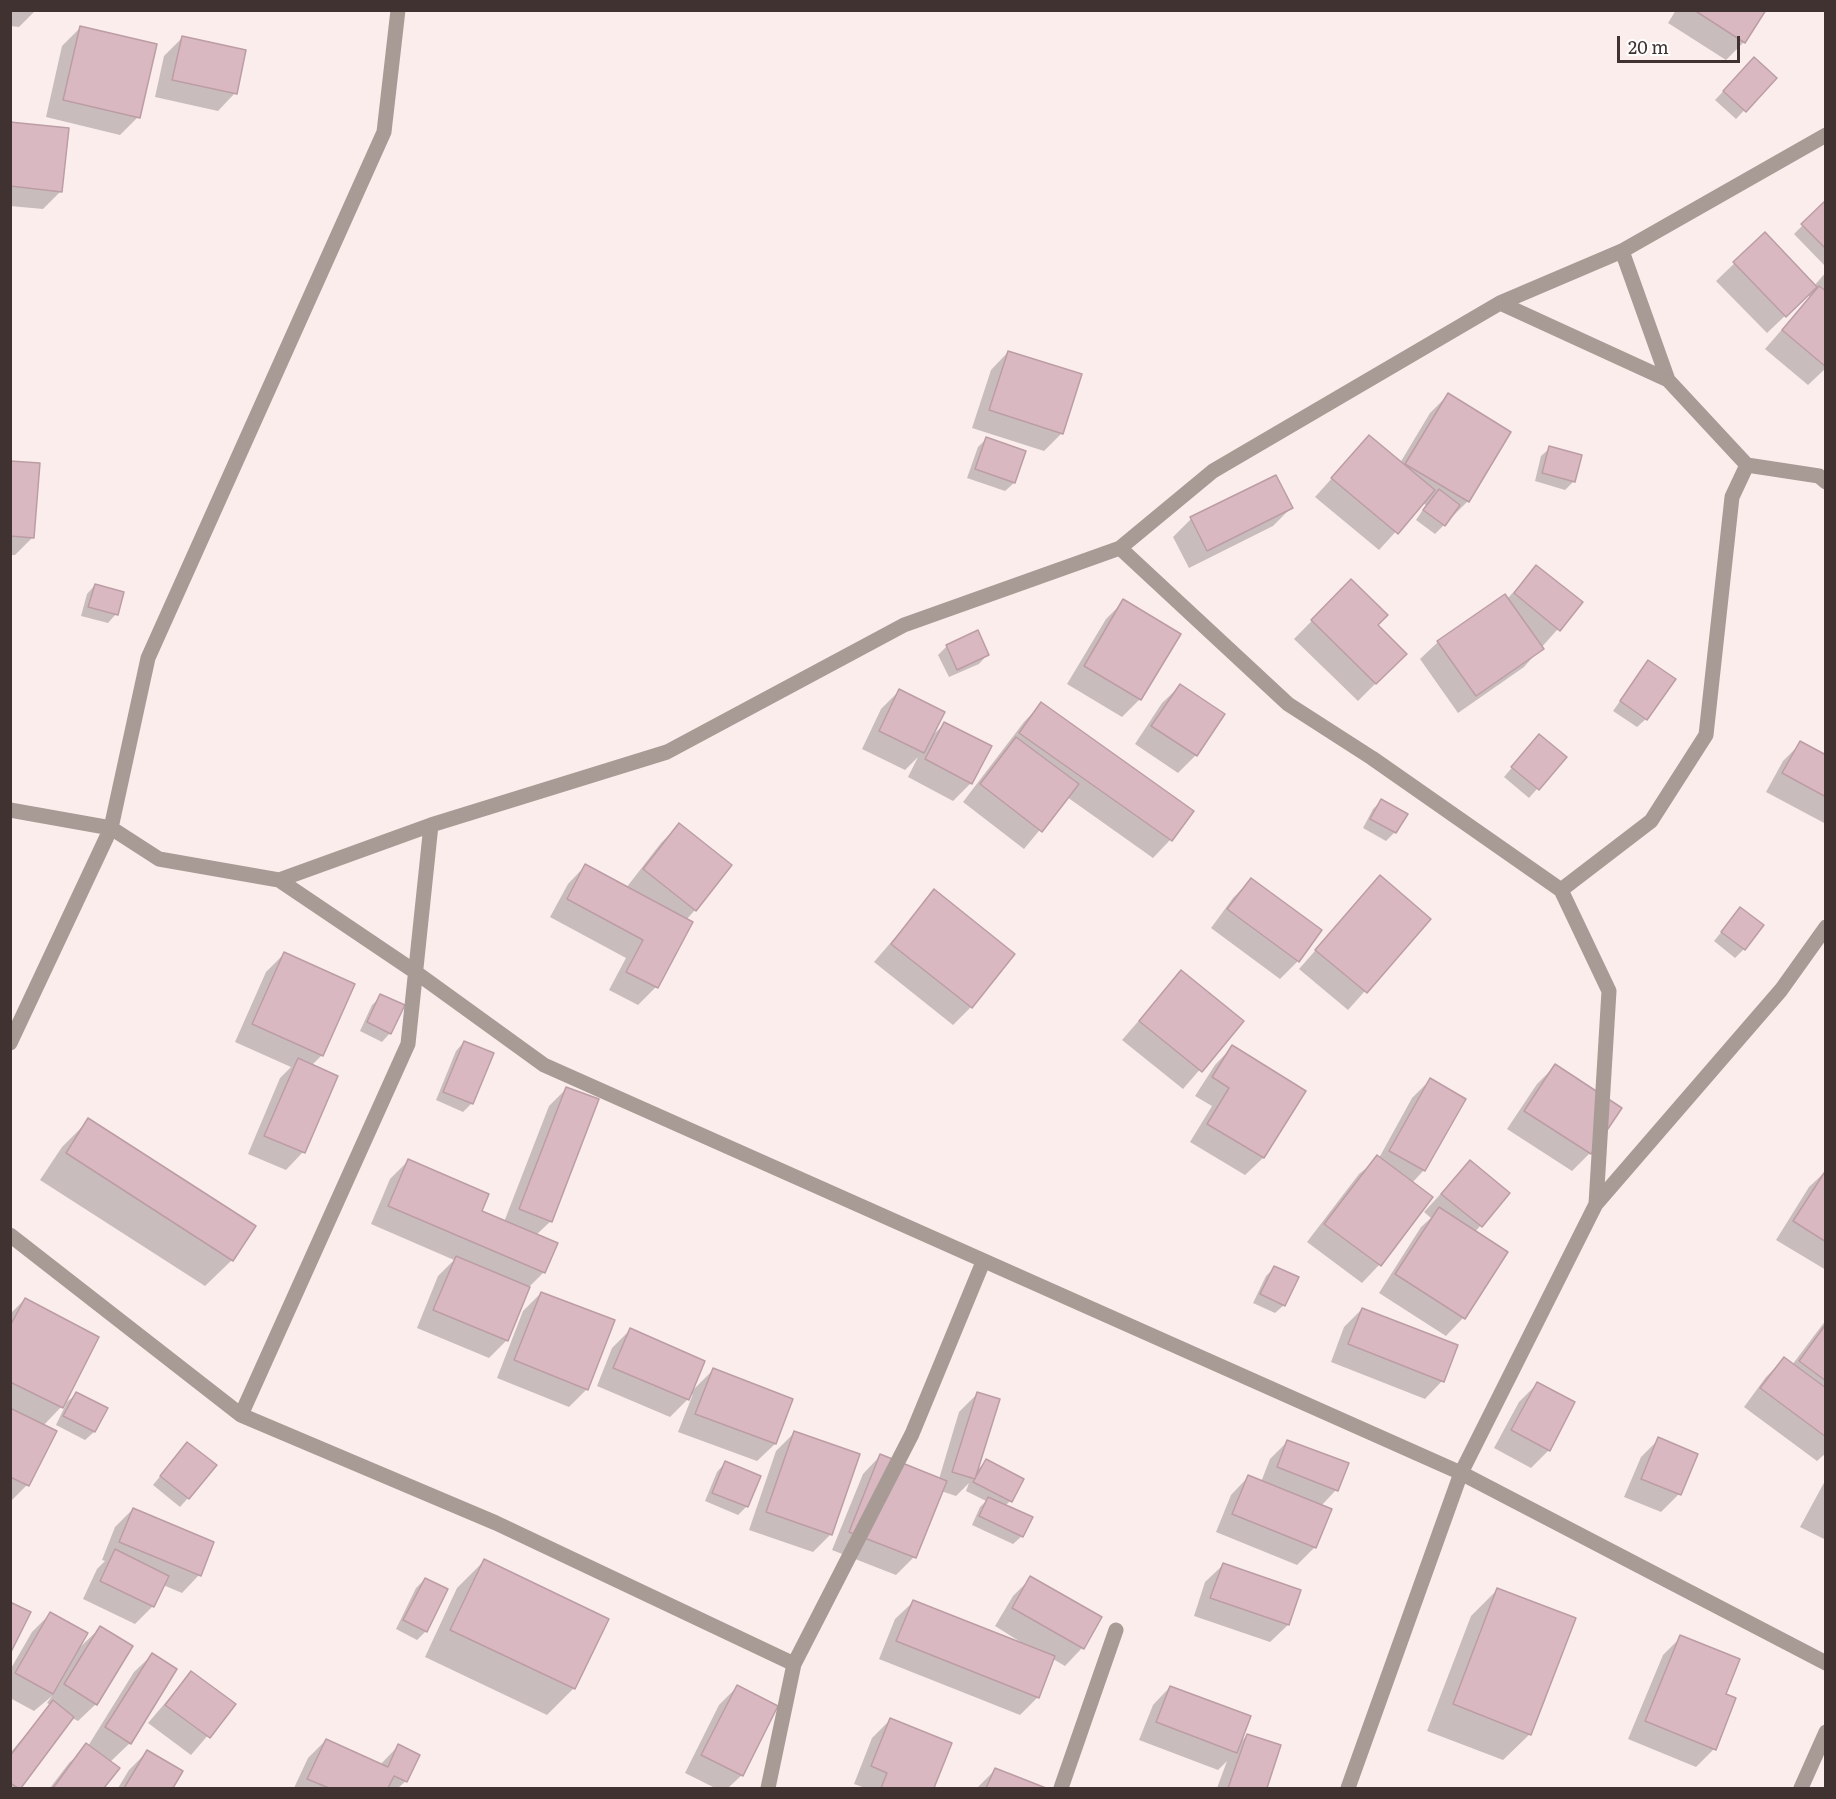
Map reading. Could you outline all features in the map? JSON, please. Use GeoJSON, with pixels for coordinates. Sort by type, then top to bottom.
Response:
{"type":"FeatureCollection","features":[{"type":"Feature","properties":{"kind":"street"},"geometry":{"type":"LineString","coordinates":[[10,1043],[111,828],[148,658],[384,132],[398,10]]}},
{"type":"Feature","properties":{"kind":"street"},"geometry":{"type":"LineString","coordinates":[[279,880],[430,825],[667,752],[904,625],[1120,548],[1213,471],[1500,303],[1622,251],[1826,135]]}},
{"type":"Feature","properties":{"kind":"street"},"geometry":{"type":"LineString","coordinates":[[1622,251],[1668,380]]}},
{"type":"Feature","properties":{"kind":"street"},"geometry":{"type":"LineString","coordinates":[[1500,303],[1668,380],[1747,465],[1823,476]]}},
{"type":"Feature","properties":{"kind":"street"},"geometry":{"type":"LineString","coordinates":[[1561,890],[1652,821],[1706,735],[1732,497],[1747,465]]}},
{"type":"Feature","properties":{"kind":"street"},"geometry":{"type":"LineString","coordinates":[[1120,548],[1288,704],[1372,758],[1561,890],[1609,991],[1596,1204]]}},
{"type":"Feature","properties":{"kind":"street"},"geometry":{"type":"LineString","coordinates":[[10,810],[111,828],[159,859],[279,880],[414,971],[543,1065],[1461,1473],[1826,1663]]}},
{"type":"Feature","properties":{"kind":"street"},"geometry":{"type":"LineString","coordinates":[[241,1415],[408,1044],[430,825]]}},
{"type":"Feature","properties":{"kind":"street"},"geometry":{"type":"LineString","coordinates":[[1348,1788],[1461,1473],[1596,1204],[1781,990],[1826,927]]}},
{"type":"Feature","properties":{"kind":"street"},"geometry":{"type":"LineString","coordinates":[[10,1234],[241,1415],[496,1523],[794,1664]]}},
{"type":"Feature","properties":{"kind":"street"},"geometry":{"type":"LineString","coordinates":[[769,1788],[794,1664],[912,1434],[983,1262]]}},
{"type":"Feature","properties":{"kind":"street"},"geometry":{"type":"LineString","coordinates":[[1062,1788],[1116,1630]]}},
{"type":"Feature","properties":{"kind":"street"},"geometry":{"type":"LineString","coordinates":[[1801,1788],[1826,1732]]}},
{"type":"Feature","properties":{"kind":"building"},"geometry":{"type":"Polygon","coordinates":[[[1694,10],[1766,10],[1745,43],[1694,10]]]}},
{"type":"Feature","properties":{"kind":"building"},"geometry":{"type":"Polygon","coordinates":[[[80,26],[157,44],[140,118],[63,100],[80,26]]]}},
{"type":"Feature","properties":{"kind":"building"},"geometry":{"type":"Polygon","coordinates":[[[182,36],[246,50],[237,94],[172,80],[182,36]]]}},
{"type":"Feature","properties":{"kind":"building"},"geometry":{"type":"Polygon","coordinates":[[[1754,57],[1777,78],[1746,112],[1723,91],[1754,57]]]}},
{"type":"Feature","properties":{"kind":"building"},"geometry":{"type":"Polygon","coordinates":[[[10,122],[69,128],[62,192],[10,186],[10,122]]]}},
{"type":"Feature","properties":{"kind":"building"},"geometry":{"type":"Polygon","coordinates":[[[1826,200],[1826,249],[1801,224],[1826,200]]]}},
{"type":"Feature","properties":{"kind":"building"},"geometry":{"type":"Polygon","coordinates":[[[1765,232],[1817,287],[1786,317],[1733,262],[1765,232]]]}},
{"type":"Feature","properties":{"kind":"building"},"geometry":{"type":"Polygon","coordinates":[[[1819,286],[1826,291],[1826,367],[1782,330],[1819,286]]]}},
{"type":"Feature","properties":{"kind":"building"},"geometry":{"type":"Polygon","coordinates":[[[1008,351],[1082,374],[1063,434],[989,410],[1008,351]]]}},
{"type":"Feature","properties":{"kind":"building"},"geometry":{"type":"Polygon","coordinates":[[[1448,393],[1511,432],[1469,502],[1405,464],[1448,393]]]}},
{"type":"Feature","properties":{"kind":"building"},"geometry":{"type":"Polygon","coordinates":[[[1369,435],[1435,490],[1398,534],[1331,478],[1369,435]]]}},
{"type":"Feature","properties":{"kind":"building"},"geometry":{"type":"Polygon","coordinates":[[[986,437],[1026,451],[1015,483],[975,469],[986,437]]]}},
{"type":"Feature","properties":{"kind":"building"},"geometry":{"type":"Polygon","coordinates":[[[1549,446],[1582,455],[1575,482],[1542,473],[1549,446]]]}},
{"type":"Feature","properties":{"kind":"building"},"geometry":{"type":"Polygon","coordinates":[[[10,461],[40,463],[34,538],[10,536],[10,461]]]}},
{"type":"Feature","properties":{"kind":"building"},"geometry":{"type":"Polygon","coordinates":[[[1276,475],[1293,508],[1207,551],[1190,517],[1276,475]]]}},
{"type":"Feature","properties":{"kind":"building"},"geometry":{"type":"Polygon","coordinates":[[[1439,489],[1460,505],[1445,526],[1423,510],[1439,489]]]}},
{"type":"Feature","properties":{"kind":"building"},"geometry":{"type":"Polygon","coordinates":[[[1536,565],[1583,602],[1560,631],[1514,593],[1536,565]]]}},
{"type":"Feature","properties":{"kind":"building"},"geometry":{"type":"Polygon","coordinates":[[[1351,579],[1388,615],[1378,625],[1407,654],[1376,684],[1311,620],[1351,579]]]}},
{"type":"Feature","properties":{"kind":"building"},"geometry":{"type":"Polygon","coordinates":[[[95,584],[124,592],[118,615],[88,607],[95,584]]]}},
{"type":"Feature","properties":{"kind":"building"},"geometry":{"type":"Polygon","coordinates":[[[1505,594],[1544,649],[1476,696],[1437,641],[1505,594]]]}},
{"type":"Feature","properties":{"kind":"building"},"geometry":{"type":"Polygon","coordinates":[[[1123,599],[1181,634],[1141,700],[1084,666],[1123,599]]]}},
{"type":"Feature","properties":{"kind":"building"},"geometry":{"type":"Polygon","coordinates":[[[978,630],[989,655],[957,670],[946,645],[978,630]]]}},
{"type":"Feature","properties":{"kind":"building"},"geometry":{"type":"Polygon","coordinates":[[[1648,660],[1676,679],[1647,720],[1620,701],[1648,660]]]}},
{"type":"Feature","properties":{"kind":"building"},"geometry":{"type":"Polygon","coordinates":[[[1180,684],[1225,714],[1197,756],[1151,726],[1180,684]]]}},
{"type":"Feature","properties":{"kind":"building"},"geometry":{"type":"Polygon","coordinates":[[[899,689],[945,712],[924,753],[879,731],[899,689]]]}},
{"type":"Feature","properties":{"kind":"building"},"geometry":{"type":"Polygon","coordinates":[[[1041,702],[1194,811],[1172,841],[1019,733],[1041,702]]]}},
{"type":"Feature","properties":{"kind":"building"},"geometry":{"type":"Polygon","coordinates":[[[944,722],[992,746],[972,784],[925,759],[944,722]]]}},
{"type":"Feature","properties":{"kind":"building"},"geometry":{"type":"Polygon","coordinates":[[[1539,734],[1567,757],[1539,790],[1511,767],[1539,734]]]}},
{"type":"Feature","properties":{"kind":"building"},"geometry":{"type":"Polygon","coordinates":[[[1016,737],[1079,784],[1042,832],[980,784],[1016,737]]]}},
{"type":"Feature","properties":{"kind":"building"},"geometry":{"type":"Polygon","coordinates":[[[1800,741],[1826,755],[1826,797],[1782,773],[1800,741]]]}},
{"type":"Feature","properties":{"kind":"building"},"geometry":{"type":"Polygon","coordinates":[[[1381,799],[1408,814],[1396,833],[1370,819],[1381,799]]]}},
{"type":"Feature","properties":{"kind":"building"},"geometry":{"type":"Polygon","coordinates":[[[679,823],[732,865],[696,911],[643,869],[679,823]]]}},
{"type":"Feature","properties":{"kind":"building"},"geometry":{"type":"Polygon","coordinates":[[[585,864],[693,922],[658,988],[626,972],[643,940],[567,899],[585,864]]]}},
{"type":"Feature","properties":{"kind":"building"},"geometry":{"type":"Polygon","coordinates":[[[1380,875],[1431,919],[1367,993],[1315,950],[1380,875]]]}},
{"type":"Feature","properties":{"kind":"building"},"geometry":{"type":"Polygon","coordinates":[[[1251,878],[1322,930],[1299,962],[1227,909],[1251,878]]]}},
{"type":"Feature","properties":{"kind":"building"},"geometry":{"type":"Polygon","coordinates":[[[934,889],[1015,954],[972,1008],[891,944],[934,889]]]}},
{"type":"Feature","properties":{"kind":"building"},"geometry":{"type":"Polygon","coordinates":[[[1740,907],[1764,925],[1745,950],[1721,932],[1740,907]]]}},
{"type":"Feature","properties":{"kind":"building"},"geometry":{"type":"Polygon","coordinates":[[[284,952],[355,984],[323,1056],[252,1024],[284,952]]]}},
{"type":"Feature","properties":{"kind":"building"},"geometry":{"type":"Polygon","coordinates":[[[1181,970],[1244,1021],[1202,1072],[1139,1021],[1181,970]]]}},
{"type":"Feature","properties":{"kind":"building"},"geometry":{"type":"Polygon","coordinates":[[[380,994],[405,1005],[391,1034],[367,1022],[380,994]]]}},
{"type":"Feature","properties":{"kind":"building"},"geometry":{"type":"Polygon","coordinates":[[[464,1041],[494,1053],[473,1104],[443,1092],[464,1041]]]}},
{"type":"Feature","properties":{"kind":"building"},"geometry":{"type":"Polygon","coordinates":[[[1232,1045],[1306,1091],[1264,1158],[1207,1124],[1229,1088],[1212,1077],[1232,1045]]]}},
{"type":"Feature","properties":{"kind":"building"},"geometry":{"type":"Polygon","coordinates":[[[298,1058],[338,1076],[305,1153],[264,1136],[298,1058]]]}},
{"type":"Feature","properties":{"kind":"building"},"geometry":{"type":"Polygon","coordinates":[[[1555,1064],[1622,1108],[1591,1154],[1524,1111],[1555,1064]]]}},
{"type":"Feature","properties":{"kind":"building"},"geometry":{"type":"Polygon","coordinates":[[[1430,1078],[1466,1099],[1425,1171],[1389,1151],[1430,1078]]]}},
{"type":"Feature","properties":{"kind":"building"},"geometry":{"type":"Polygon","coordinates":[[[566,1087],[599,1099],[552,1222],[519,1209],[566,1087]]]}},
{"type":"Feature","properties":{"kind":"building"},"geometry":{"type":"Polygon","coordinates":[[[88,1118],[256,1226],[233,1261],[66,1153],[88,1118]]]}},
{"type":"Feature","properties":{"kind":"building"},"geometry":{"type":"Polygon","coordinates":[[[1377,1155],[1433,1197],[1381,1266],[1324,1224],[1377,1155]]]}},
{"type":"Feature","properties":{"kind":"building"},"geometry":{"type":"Polygon","coordinates":[[[408,1159],[489,1194],[482,1211],[558,1243],[545,1273],[388,1206],[408,1159]]]}},
{"type":"Feature","properties":{"kind":"building"},"geometry":{"type":"Polygon","coordinates":[[[1470,1160],[1510,1193],[1482,1227],[1441,1194],[1470,1160]]]}},
{"type":"Feature","properties":{"kind":"building"},"geometry":{"type":"Polygon","coordinates":[[[1826,1170],[1826,1242],[1793,1221],[1826,1170]]]}},
{"type":"Feature","properties":{"kind":"building"},"geometry":{"type":"Polygon","coordinates":[[[1439,1207],[1508,1252],[1465,1319],[1395,1274],[1439,1207]]]}},
{"type":"Feature","properties":{"kind":"building"},"geometry":{"type":"Polygon","coordinates":[[[456,1256],[530,1287],[508,1341],[433,1310],[456,1256]]]}},
{"type":"Feature","properties":{"kind":"building"},"geometry":{"type":"Polygon","coordinates":[[[1274,1266],[1299,1277],[1285,1306],[1260,1294],[1274,1266]]]}},
{"type":"Feature","properties":{"kind":"building"},"geometry":{"type":"Polygon","coordinates":[[[541,1292],[615,1320],[588,1390],[514,1360],[541,1292]]]}},
{"type":"Feature","properties":{"kind":"building"},"geometry":{"type":"Polygon","coordinates":[[[25,1298],[99,1337],[63,1408],[10,1382],[10,1326],[25,1298]]]}},
{"type":"Feature","properties":{"kind":"building"},"geometry":{"type":"Polygon","coordinates":[[[1362,1308],[1458,1345],[1444,1382],[1348,1344],[1362,1308]]]}},
{"type":"Feature","properties":{"kind":"building"},"geometry":{"type":"Polygon","coordinates":[[[1826,1324],[1826,1381],[1799,1361],[1826,1324]]]}},
{"type":"Feature","properties":{"kind":"building"},"geometry":{"type":"Polygon","coordinates":[[[630,1328],[705,1361],[689,1400],[613,1368],[630,1328]]]}},
{"type":"Feature","properties":{"kind":"building"},"geometry":{"type":"Polygon","coordinates":[[[1784,1357],[1826,1388],[1826,1437],[1760,1388],[1784,1357]]]}},
{"type":"Feature","properties":{"kind":"building"},"geometry":{"type":"Polygon","coordinates":[[[713,1368],[793,1399],[776,1444],[695,1414],[713,1368]]]}},
{"type":"Feature","properties":{"kind":"building"},"geometry":{"type":"Polygon","coordinates":[[[1537,1382],[1575,1402],[1550,1451],[1511,1430],[1537,1382]]]}},
{"type":"Feature","properties":{"kind":"building"},"geometry":{"type":"Polygon","coordinates":[[[76,1392],[108,1408],[95,1432],[63,1416],[76,1392]]]}},
{"type":"Feature","properties":{"kind":"building"},"geometry":{"type":"Polygon","coordinates":[[[977,1392],[1000,1399],[975,1479],[952,1472],[977,1392]]]}},
{"type":"Feature","properties":{"kind":"building"},"geometry":{"type":"Polygon","coordinates":[[[10,1408],[57,1431],[29,1486],[10,1477],[10,1408]]]}},
{"type":"Feature","properties":{"kind":"building"},"geometry":{"type":"Polygon","coordinates":[[[794,1431],[860,1454],[832,1535],[766,1512],[794,1431]]]}},
{"type":"Feature","properties":{"kind":"building"},"geometry":{"type":"Polygon","coordinates":[[[1658,1437],[1698,1454],[1681,1495],[1641,1479],[1658,1437]]]}},
{"type":"Feature","properties":{"kind":"building"},"geometry":{"type":"Polygon","coordinates":[[[1287,1440],[1349,1463],[1338,1491],[1277,1467],[1287,1440]]]}},
{"type":"Feature","properties":{"kind":"building"},"geometry":{"type":"Polygon","coordinates":[[[187,1442],[217,1465],[189,1499],[160,1476],[187,1442]]]}},
{"type":"Feature","properties":{"kind":"building"},"geometry":{"type":"Polygon","coordinates":[[[880,1454],[947,1481],[916,1558],[849,1532],[880,1454]]]}},
{"type":"Feature","properties":{"kind":"building"},"geometry":{"type":"Polygon","coordinates":[[[986,1459],[1024,1479],[1012,1502],[973,1482],[986,1459]]]}},
{"type":"Feature","properties":{"kind":"building"},"geometry":{"type":"Polygon","coordinates":[[[725,1461],[761,1476],[748,1507],[712,1493],[725,1461]]]}},
{"type":"Feature","properties":{"kind":"building"},"geometry":{"type":"Polygon","coordinates":[[[1248,1475],[1332,1509],[1316,1548],[1232,1514],[1248,1475]]]}},
{"type":"Feature","properties":{"kind":"building"},"geometry":{"type":"Polygon","coordinates":[[[988,1497],[1033,1517],[1023,1537],[979,1516],[988,1497]]]}},
{"type":"Feature","properties":{"kind":"building"},"geometry":{"type":"Polygon","coordinates":[[[133,1508],[214,1542],[201,1576],[119,1542],[133,1508]]]}},
{"type":"Feature","properties":{"kind":"building"},"geometry":{"type":"Polygon","coordinates":[[[115,1549],[169,1576],[154,1607],[100,1581],[115,1549]]]}},
{"type":"Feature","properties":{"kind":"building"},"geometry":{"type":"Polygon","coordinates":[[[484,1559],[609,1619],[575,1689],[450,1630],[484,1559]]]}},
{"type":"Feature","properties":{"kind":"building"},"geometry":{"type":"Polygon","coordinates":[[[1223,1563],[1301,1590],[1289,1625],[1210,1598],[1223,1563]]]}},
{"type":"Feature","properties":{"kind":"building"},"geometry":{"type":"Polygon","coordinates":[[[1030,1576],[1102,1617],[1084,1649],[1012,1608],[1030,1576]]]}},
{"type":"Feature","properties":{"kind":"building"},"geometry":{"type":"Polygon","coordinates":[[[425,1578],[448,1589],[427,1632],[403,1620],[425,1578]]]}},
{"type":"Feature","properties":{"kind":"building"},"geometry":{"type":"Polygon","coordinates":[[[1497,1588],[1576,1618],[1531,1735],[1453,1704],[1497,1588]]]}},
{"type":"Feature","properties":{"kind":"building"},"geometry":{"type":"Polygon","coordinates":[[[913,1600],[1055,1656],[1039,1698],[896,1641],[913,1600]]]}},
{"type":"Feature","properties":{"kind":"building"},"geometry":{"type":"Polygon","coordinates":[[[10,1602],[31,1612],[10,1654],[10,1602]]]}},
{"type":"Feature","properties":{"kind":"building"},"geometry":{"type":"Polygon","coordinates":[[[50,1612],[88,1633],[53,1694],[15,1673],[50,1612]]]}},
{"type":"Feature","properties":{"kind":"building"},"geometry":{"type":"Polygon","coordinates":[[[100,1626],[133,1646],[97,1705],[64,1684],[100,1626]]]}},
{"type":"Feature","properties":{"kind":"building"},"geometry":{"type":"Polygon","coordinates":[[[1680,1635],[1740,1659],[1726,1694],[1736,1698],[1716,1750],[1645,1721],[1680,1635]]]}},
{"type":"Feature","properties":{"kind":"building"},"geometry":{"type":"Polygon","coordinates":[[[152,1653],[177,1669],[131,1744],[105,1727],[152,1653]]]}},
{"type":"Feature","properties":{"kind":"building"},"geometry":{"type":"Polygon","coordinates":[[[191,1671],[236,1704],[210,1738],[165,1705],[191,1671]]]}},
{"type":"Feature","properties":{"kind":"building"},"geometry":{"type":"Polygon","coordinates":[[[737,1685],[778,1706],[743,1776],[701,1755],[737,1685]]]}},
{"type":"Feature","properties":{"kind":"building"},"geometry":{"type":"Polygon","coordinates":[[[1170,1686],[1251,1716],[1237,1753],[1156,1722],[1170,1686]]]}},
{"type":"Feature","properties":{"kind":"building"},"geometry":{"type":"Polygon","coordinates":[[[53,1700],[74,1717],[21,1788],[18,1788],[10,1783],[10,1756],[53,1700]]]}},
{"type":"Feature","properties":{"kind":"building"},"geometry":{"type":"Polygon","coordinates":[[[890,1718],[952,1743],[934,1788],[881,1788],[887,1773],[871,1766],[890,1718]]]}},
{"type":"Feature","properties":{"kind":"building"},"geometry":{"type":"Polygon","coordinates":[[[1247,1734],[1281,1745],[1267,1788],[1228,1788],[1247,1734]]]}},
{"type":"Feature","properties":{"kind":"building"},"geometry":{"type":"Polygon","coordinates":[[[326,1739],[388,1767],[398,1744],[420,1755],[407,1782],[394,1776],[388,1788],[329,1788],[307,1779],[326,1739]]]}},
{"type":"Feature","properties":{"kind":"building"},"geometry":{"type":"Polygon","coordinates":[[[86,1743],[120,1768],[104,1788],[53,1788],[86,1743]]]}},
{"type":"Feature","properties":{"kind":"building"},"geometry":{"type":"Polygon","coordinates":[[[147,1750],[183,1771],[173,1788],[124,1788],[147,1750]]]}},
{"type":"Feature","properties":{"kind":"building"},"geometry":{"type":"Polygon","coordinates":[[[995,1768],[1046,1788],[986,1788],[995,1768]]]}}]}
